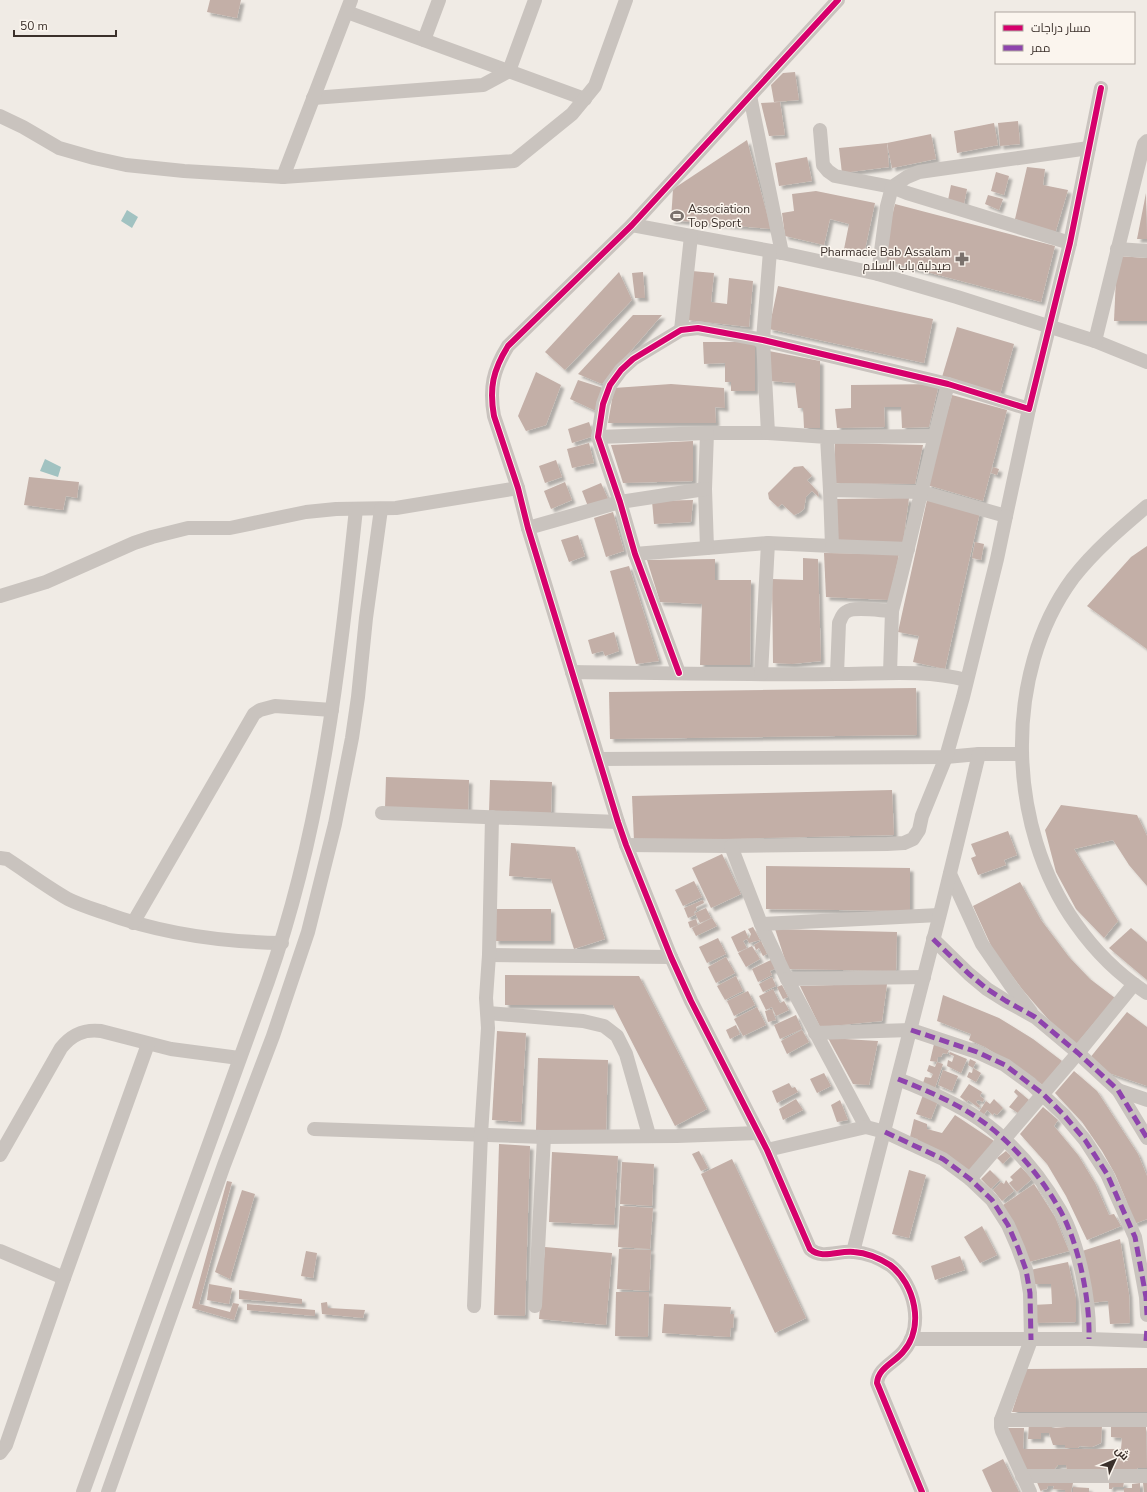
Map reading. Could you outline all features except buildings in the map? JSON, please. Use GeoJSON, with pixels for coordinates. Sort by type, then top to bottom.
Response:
{"type":"FeatureCollection","features":[{"type":"Feature","properties":{"kind":"street"},"geometry":{"type":"LineString","coordinates":[[424,40],[439,0]]}},
{"type":"Feature","properties":{"kind":"street"},"geometry":{"type":"LineString","coordinates":[[313,98],[483,85],[509,71],[535,0]]}},
{"type":"Feature","properties":{"kind":"street"},"geometry":{"type":"LineString","coordinates":[[0,116],[23,127],[59,148],[126,166],[283,177],[514,161],[572,114],[595,86],[626,0]]}},
{"type":"Feature","properties":{"kind":"street"},"geometry":{"type":"LineString","coordinates":[[838,0],[632,224],[512,342],[501,356],[496,367],[493,379],[492,404],[494,416],[518,488],[528,528],[618,822],[671,957],[691,1001],[767,1150],[810,1249],[823,1255],[853,1252],[875,1256],[894,1268],[910,1290],[915,1306],[914,1329],[911,1339],[904,1352],[879,1374],[877,1383],[922,1492]]}},
{"type":"Feature","properties":{"kind":"street"},"geometry":{"type":"LineString","coordinates":[[283,177],[349,6],[424,40],[584,99]]}},
{"type":"Feature","properties":{"kind":"street"},"geometry":{"type":"LineString","coordinates":[[626,845],[731,846],[904,843],[913,839],[919,830],[922,816],[946,757],[963,697],[997,559],[1029,409],[1070,243],[1101,88]]}},
{"type":"Feature","properties":{"kind":"street"},"geometry":{"type":"LineString","coordinates":[[750,96],[776,252],[763,340],[768,433]]}},
{"type":"Feature","properties":{"kind":"street"},"geometry":{"type":"LineString","coordinates":[[820,130],[823,165],[835,176],[892,187],[1070,243]]}},
{"type":"Feature","properties":{"kind":"street"},"geometry":{"type":"LineString","coordinates":[[1095,341],[1142,151],[1144,144],[1147,141]]}},
{"type":"Feature","properties":{"kind":"street"},"geometry":{"type":"LineString","coordinates":[[878,274],[887,206],[892,187],[907,177],[919,172],[1089,148]]}},
{"type":"Feature","properties":{"kind":"street"},"geometry":{"type":"LineString","coordinates":[[632,224],[776,252],[878,274],[957,297],[1049,328],[1095,341],[1147,362]]}},
{"type":"Feature","properties":{"kind":"street"},"geometry":{"type":"LineString","coordinates":[[681,330],[691,236]]}},
{"type":"Feature","properties":{"kind":"street"},"geometry":{"type":"LineString","coordinates":[[1117,249],[1147,251]]}},
{"type":"Feature","properties":{"kind":"street"},"geometry":{"type":"LineString","coordinates":[[679,672],[635,554],[620,502],[598,437],[603,404],[610,385],[621,370],[633,358],[681,330],[698,328],[763,340],[948,384],[1029,409]]}},
{"type":"Feature","properties":{"kind":"street"},"geometry":{"type":"LineString","coordinates":[[890,673],[892,611],[948,384]]}},
{"type":"Feature","properties":{"kind":"street"},"geometry":{"type":"LineString","coordinates":[[598,437],[707,433],[768,433],[826,437],[934,436]]}},
{"type":"Feature","properties":{"kind":"street"},"geometry":{"type":"LineString","coordinates":[[706,548],[705,489],[707,433]]}},
{"type":"Feature","properties":{"kind":"street"},"geometry":{"type":"LineString","coordinates":[[826,437],[832,546]]}},
{"type":"Feature","properties":{"kind":"street"},"geometry":{"type":"LineString","coordinates":[[0,596],[46,582],[134,544],[170,532],[188,528],[230,528],[314,511],[396,508],[518,488]]}},
{"type":"Feature","properties":{"kind":"street"},"geometry":{"type":"LineString","coordinates":[[528,528],[620,502],[705,489]]}},
{"type":"Feature","properties":{"kind":"street"},"geometry":{"type":"LineString","coordinates":[[830,490],[921,492],[1006,516]]}},
{"type":"Feature","properties":{"kind":"street"},"geometry":{"type":"LineString","coordinates":[[1147,506],[1104,545],[1073,578],[1048,623],[1036,653],[1029,678],[1021,733],[1028,809],[1047,871],[1062,902],[1075,923],[1094,948],[1134,984],[1147,993]]}},
{"type":"Feature","properties":{"kind":"street"},"geometry":{"type":"LineString","coordinates":[[83,1492],[282,943],[311,828],[319,789],[341,650],[356,509]]}},
{"type":"Feature","properties":{"kind":"street"},"geometry":{"type":"LineString","coordinates":[[108,1492],[278,1021],[311,918],[335,824],[350,745],[358,697],[366,618],[381,509]]}},
{"type":"Feature","properties":{"kind":"street"},"geometry":{"type":"LineString","coordinates":[[635,554],[768,542],[908,549]]}},
{"type":"Feature","properties":{"kind":"street"},"geometry":{"type":"LineString","coordinates":[[761,674],[768,542]]}},
{"type":"Feature","properties":{"kind":"street"},"geometry":{"type":"LineString","coordinates":[[837,674],[839,623],[842,615],[847,611],[854,609],[892,611]]}},
{"type":"Feature","properties":{"kind":"street"},"geometry":{"type":"LineString","coordinates":[[572,672],[761,674],[890,673],[944,675],[966,680]]}},
{"type":"Feature","properties":{"kind":"street"},"geometry":{"type":"LineString","coordinates":[[133,923],[254,714],[260,710],[275,706],[332,710]]}},
{"type":"Feature","properties":{"kind":"street"},"geometry":{"type":"LineString","coordinates":[[599,760],[946,757],[979,754],[1022,754]]}},
{"type":"Feature","properties":{"kind":"street"},"geometry":{"type":"LineString","coordinates":[[853,1252],[911,1030],[979,754]]}},
{"type":"Feature","properties":{"kind":"street"},"geometry":{"type":"LineString","coordinates":[[382,813],[618,822]]}},
{"type":"Feature","properties":{"kind":"street"},"geometry":{"type":"LineString","coordinates":[[474,1306],[481,1134],[488,1028],[486,998],[489,955],[492,818]]}},
{"type":"Feature","properties":{"kind":"street"},"geometry":{"type":"LineString","coordinates":[[731,846],[761,924],[787,979],[866,1126]]}},
{"type":"Feature","properties":{"kind":"street"},"geometry":{"type":"LineString","coordinates":[[0,858],[7,859],[69,899],[133,923],[193,936],[252,942],[282,943]]}},
{"type":"Feature","properties":{"kind":"street"},"geometry":{"type":"LineString","coordinates":[[950,874],[982,944],[1011,986],[1035,1017]]}},
{"type":"Feature","properties":{"kind":"street"},"geometry":{"type":"LineString","coordinates":[[761,924],[940,915]]}},
{"type":"Feature","properties":{"kind":"street"},"geometry":{"type":"LineString","coordinates":[[933,940],[987,989],[1035,1017],[1078,1053],[1118,1090],[1147,1138]]}},
{"type":"Feature","properties":{"kind":"street"},"geometry":{"type":"LineString","coordinates":[[489,955],[671,957]]}},
{"type":"Feature","properties":{"kind":"street"},"geometry":{"type":"LineString","coordinates":[[787,979],[924,977]]}},
{"type":"Feature","properties":{"kind":"street"},"geometry":{"type":"LineString","coordinates":[[970,1179],[1078,1053],[1134,984]]}},
{"type":"Feature","properties":{"kind":"street"},"geometry":{"type":"LineString","coordinates":[[488,1013],[583,1021],[604,1026],[617,1036],[626,1054],[650,1135]]}},
{"type":"Feature","properties":{"kind":"street"},"geometry":{"type":"LineString","coordinates":[[815,1033],[911,1030],[977,1052],[1004,1065],[1043,1094],[1064,1115],[1084,1140],[1107,1174],[1121,1203],[1135,1237],[1146,1297],[1147,1315]]}},
{"type":"Feature","properties":{"kind":"street"},"geometry":{"type":"LineString","coordinates":[[0,1155],[62,1048],[74,1035],[82,1032],[96,1031],[148,1044],[194,1053],[240,1058]]}},
{"type":"Feature","properties":{"kind":"street"},"geometry":{"type":"LineString","coordinates":[[0,1453],[6,1445],[148,1044]]}},
{"type":"Feature","properties":{"kind":"street"},"geometry":{"type":"LineString","coordinates":[[898,1079],[930,1092],[956,1105],[980,1120],[1004,1139],[1036,1174],[1060,1210],[1074,1244],[1084,1285],[1089,1323],[1089,1339]]}},
{"type":"Feature","properties":{"kind":"street"},"geometry":{"type":"LineString","coordinates":[[1118,1090],[1147,1100]]}},
{"type":"Feature","properties":{"kind":"street"},"geometry":{"type":"LineString","coordinates":[[767,1150],[866,1126],[885,1132],[943,1159],[970,1179],[992,1200],[1008,1225],[1018,1248],[1026,1270],[1030,1293],[1032,1340],[1001,1420],[1000,1427],[1030,1492]]}},
{"type":"Feature","properties":{"kind":"street"},"geometry":{"type":"LineString","coordinates":[[314,1129],[544,1137],[650,1135],[677,1136],[758,1133]]}},
{"type":"Feature","properties":{"kind":"street"},"geometry":{"type":"LineString","coordinates":[[535,1306],[544,1137]]}},
{"type":"Feature","properties":{"kind":"street"},"geometry":{"type":"LineString","coordinates":[[0,1251],[64,1278]]}},
{"type":"Feature","properties":{"kind":"street"},"geometry":{"type":"LineString","coordinates":[[911,1339],[1032,1340],[1147,1336]]}},
{"type":"Feature","properties":{"kind":"street"},"geometry":{"type":"LineString","coordinates":[[1001,1420],[1147,1420]]}},
{"type":"Feature","properties":{"kind":"street"},"geometry":{"type":"LineString","coordinates":[[1022,1476],[1147,1476]]}},
{"type":"Feature","properties":{"kind":"water"},"geometry":{"type":"Polygon","coordinates":[[[127,210],[138,217],[132,228],[121,221],[127,210]]]}},
{"type":"Feature","properties":{"kind":"water"},"geometry":{"type":"Polygon","coordinates":[[[45,459],[61,467],[58,477],[40,471],[45,459]]]}},
{"type":"Feature","properties":{"kind":"marked path"},"geometry":{"type":"LineString","coordinates":[[933,939],[969,974],[987,989],[1035,1017],[1078,1053],[1118,1090],[1147,1138]]}},
{"type":"Feature","properties":{"kind":"marked path"},"geometry":{"type":"LineString","coordinates":[[911,1030],[977,1052],[1005,1065],[1043,1094],[1064,1115],[1085,1140],[1107,1174],[1135,1237],[1146,1297],[1147,1315]]}},
{"type":"Feature","properties":{"kind":"marked path"},"geometry":{"type":"LineString","coordinates":[[898,1079],[940,1097],[979,1119],[1003,1138],[1044,1184],[1067,1224],[1078,1255],[1088,1307],[1089,1339]]}},
{"type":"Feature","properties":{"kind":"marked path"},"geometry":{"type":"LineString","coordinates":[[885,1132],[943,1159],[970,1179],[992,1200],[1008,1225],[1026,1270],[1030,1293],[1031,1340]]}},
{"type":"Feature","properties":{"kind":"marked path"},"geometry":{"type":"LineString","coordinates":[[1146,1341],[1147,1328]]}},
{"type":"Feature","properties":{"kind":"cycle path"},"geometry":{"type":"LineString","coordinates":[[838,0],[632,225],[508,346],[496,371],[492,388],[492,397],[494,416],[518,488],[528,528],[618,822],[671,957],[691,1001],[767,1150],[810,1249],[820,1254],[854,1252],[864,1253],[877,1258],[890,1265],[899,1273],[911,1294],[915,1318],[914,1331],[910,1342],[903,1352],[880,1373],[877,1383],[922,1492]]}},
{"type":"Feature","properties":{"kind":"cycle path"},"geometry":{"type":"LineString","coordinates":[[679,673],[635,554],[620,502],[598,437],[603,404],[610,385],[621,370],[633,359],[681,330],[698,328],[763,340],[948,384],[1029,409],[1070,243],[1101,88]]}},
{"type":"Feature","properties":{"kind":"place","name":"Association Top Sport"},"geometry":{"type":"Point","coordinates":[677,216]}},
{"type":"Feature","properties":{"kind":"place","name":"Pharmacie Bab Assalam صيدلية باب السلام"},"geometry":{"type":"Point","coordinates":[962,259]}}]}
